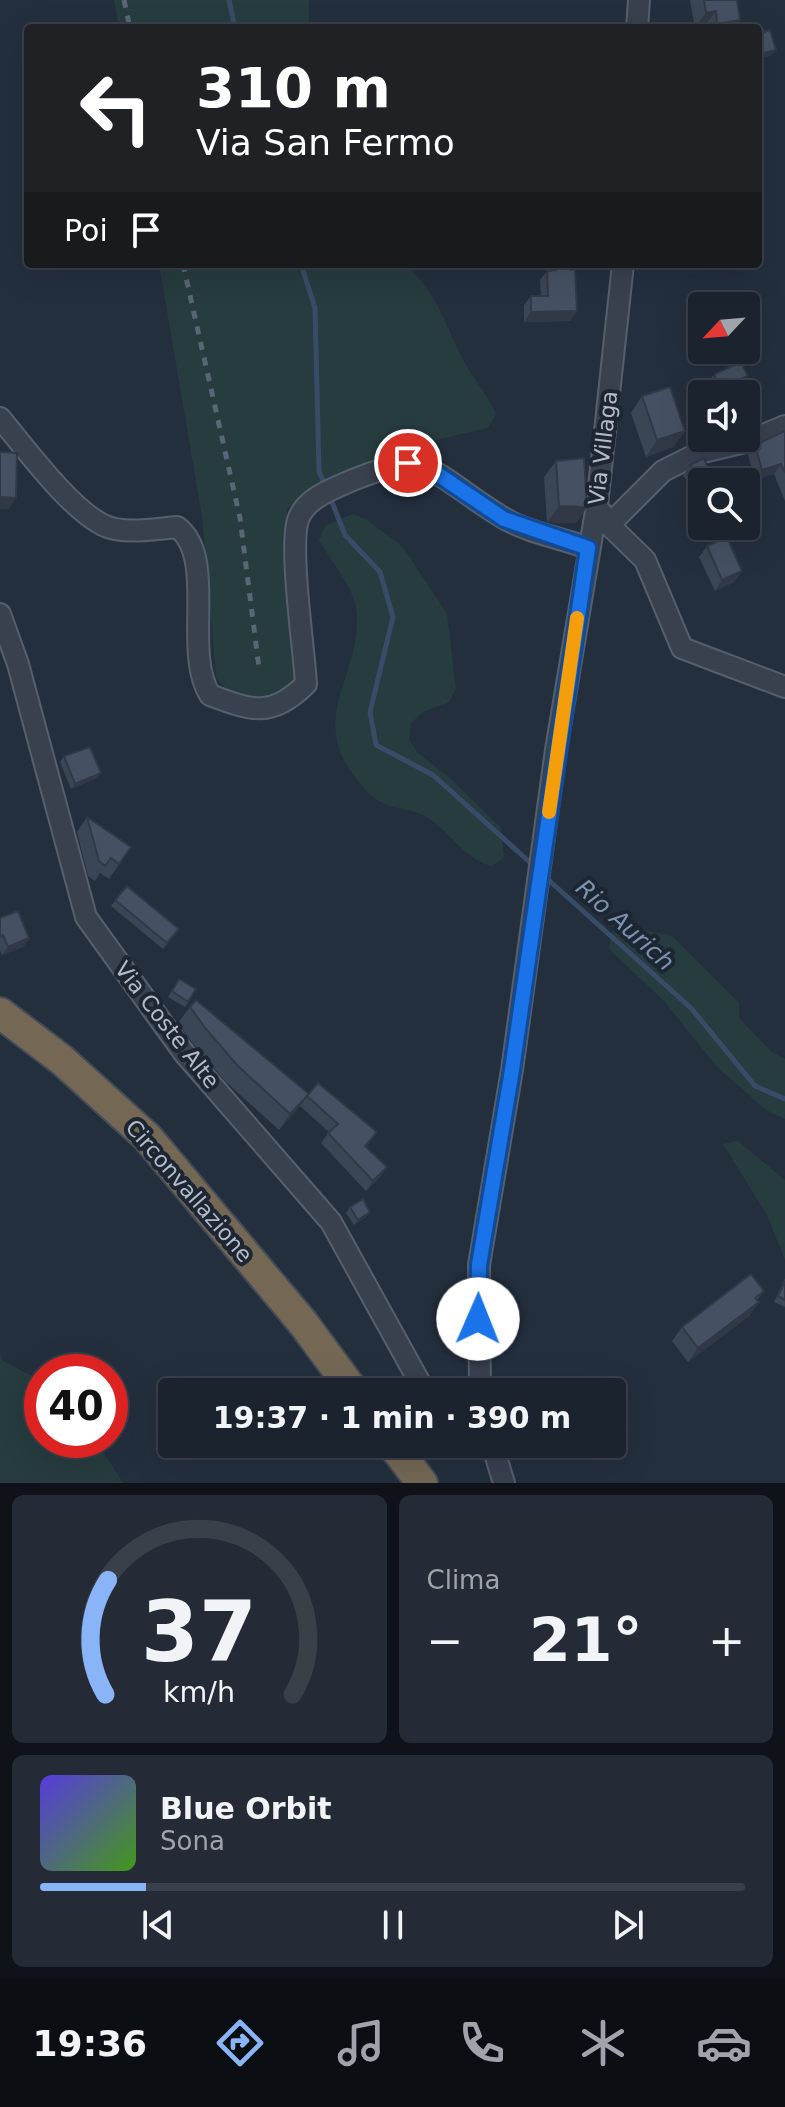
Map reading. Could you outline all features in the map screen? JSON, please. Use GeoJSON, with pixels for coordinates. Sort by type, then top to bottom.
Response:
{"type":"FeatureCollection","features":[{"type":"Feature","properties":{"kind":"highway","name":"Circonvallazione"},"geometry":{"type":"LineString","coordinates":[[0,1013],[62,1060],[147,1137],[303,1323],[344,1378]]}},
{"type":"Feature","properties":{"kind":"highway"},"geometry":{"type":"LineString","coordinates":[[403,1458],[422,1483]]}},
{"type":"Feature","properties":{"kind":"street"},"geometry":{"type":"LineString","coordinates":[[637,24],[639,0]]}},
{"type":"Feature","properties":{"kind":"street","name":"Via Villaga"},"geometry":{"type":"LineString","coordinates":[[480,1378],[479,1265],[597,505],[623,268]]}},
{"type":"Feature","properties":{"kind":"street"},"geometry":{"type":"LineString","coordinates":[[2,426],[76,504],[104,526],[145,530],[177,527],[187,535],[197,572],[197,667],[210,695],[236,705],[273,709],[288,702],[306,684],[296,561],[298,519],[315,497],[340,485],[384,468],[408,463],[430,469],[504,519],[588,548]]}},
{"type":"Feature","properties":{"kind":"street"},"geometry":{"type":"LineString","coordinates":[[609,525],[663,471],[699,453],[749,441],[785,426]]}},
{"type":"Feature","properties":{"kind":"street"},"geometry":{"type":"LineString","coordinates":[[597,505],[609,525],[645,560],[682,648],[785,687]]}},
{"type":"Feature","properties":{"kind":"street","name":"Via Coste Alte"},"geometry":{"type":"LineString","coordinates":[[0,614],[18,664],[86,917],[184,1053],[331,1222],[417,1378]]}},
{"type":"Feature","properties":{"kind":"street"},"geometry":{"type":"LineString","coordinates":[[496,1458],[504,1483]]}},
{"type":"Feature","properties":{"kind":"green space"},"geometry":{"type":"Polygon","coordinates":[[[114,0],[309,0],[309,24],[118,24],[114,0]]]}},
{"type":"Feature","properties":{"kind":"green space"},"geometry":{"type":"Polygon","coordinates":[[[160,268],[408,268],[433,298],[466,365],[496,414],[488,428],[383,458],[334,481],[287,509],[296,682],[266,700],[231,694],[216,678],[202,517],[160,268]]]}},
{"type":"Feature","properties":{"kind":"green space"},"geometry":{"type":"Polygon","coordinates":[[[353,514],[367,520],[403,547],[447,614],[456,689],[449,702],[421,713],[411,724],[409,739],[417,752],[452,780],[501,828],[504,858],[491,866],[472,857],[423,815],[377,800],[352,773],[341,753],[336,715],[356,638],[356,606],[348,586],[319,540],[325,526],[353,514]]]}},
{"type":"Feature","properties":{"kind":"green space"},"geometry":{"type":"Polygon","coordinates":[[[623,925],[672,936],[739,1003],[739,1018],[773,1053],[785,1059],[785,1119],[766,1110],[717,1067],[664,1001],[609,949],[611,934],[623,925]]]}},
{"type":"Feature","properties":{"kind":"green space"},"geometry":{"type":"Polygon","coordinates":[[[738,1141],[785,1180],[785,1260],[767,1215],[723,1144],[738,1141]]]}},
{"type":"Feature","properties":{"kind":"green space"},"geometry":{"type":"Polygon","coordinates":[[[0,1354],[3,1361],[24,1372],[24,1458],[107,1458],[123,1483],[0,1483],[0,1354]]]}},
{"type":"Feature","properties":{"kind":"building"},"geometry":{"type":"Polygon","coordinates":[[[704,0],[737,0],[740,20],[717,24],[716,11],[706,13],[704,0]]]}},
{"type":"Feature","properties":{"kind":"building"},"geometry":{"type":"Polygon","coordinates":[[[770,30],[776,50],[763,53],[762,33],[770,30]]]}},
{"type":"Feature","properties":{"kind":"building"},"geometry":{"type":"Polygon","coordinates":[[[575,269],[577,311],[531,312],[531,296],[548,296],[547,271],[575,269]]]}},
{"type":"Feature","properties":{"kind":"building"},"geometry":{"type":"Polygon","coordinates":[[[742,364],[748,376],[739,380],[717,380],[714,374],[742,364]]]}},
{"type":"Feature","properties":{"kind":"building"},"geometry":{"type":"Polygon","coordinates":[[[670,387],[685,431],[657,440],[642,396],[670,387]]]}},
{"type":"Feature","properties":{"kind":"building"},"geometry":{"type":"Polygon","coordinates":[[[785,431],[785,473],[781,464],[762,470],[757,452],[760,452],[760,443],[785,431]]]}},
{"type":"Feature","properties":{"kind":"building"},"geometry":{"type":"Polygon","coordinates":[[[0,452],[17,453],[16,498],[0,497],[0,452]]]}},
{"type":"Feature","properties":{"kind":"building"},"geometry":{"type":"Polygon","coordinates":[[[584,458],[587,507],[559,506],[556,461],[584,458]]]}},
{"type":"Feature","properties":{"kind":"building"},"geometry":{"type":"Polygon","coordinates":[[[704,458],[708,468],[693,468],[690,465],[704,458]]]}},
{"type":"Feature","properties":{"kind":"building"},"geometry":{"type":"Polygon","coordinates":[[[728,540],[742,571],[722,580],[707,546],[728,540]]]}},
{"type":"Feature","properties":{"kind":"building"},"geometry":{"type":"Polygon","coordinates":[[[90,747],[101,773],[75,784],[64,756],[90,747]]]}},
{"type":"Feature","properties":{"kind":"building"},"geometry":{"type":"Polygon","coordinates":[[[87,817],[131,847],[119,864],[111,858],[105,866],[99,861],[87,817]]]}},
{"type":"Feature","properties":{"kind":"building"},"geometry":{"type":"Polygon","coordinates":[[[127,886],[179,929],[167,943],[115,900],[127,886]]]}},
{"type":"Feature","properties":{"kind":"building"},"geometry":{"type":"Polygon","coordinates":[[[18,911],[29,938],[8,947],[3,935],[0,936],[0,918],[18,911]]]}},
{"type":"Feature","properties":{"kind":"building"},"geometry":{"type":"Polygon","coordinates":[[[179,979],[196,989],[188,1002],[172,991],[179,979]]]}},
{"type":"Feature","properties":{"kind":"building"},"geometry":{"type":"Polygon","coordinates":[[[196,1000],[309,1094],[290,1114],[237,1065],[206,1029],[190,1007],[196,1000]]]}},
{"type":"Feature","properties":{"kind":"building"},"geometry":{"type":"Polygon","coordinates":[[[318,1083],[377,1132],[365,1146],[387,1167],[373,1181],[328,1133],[338,1124],[307,1096],[318,1083]]]}},
{"type":"Feature","properties":{"kind":"building"},"geometry":{"type":"Polygon","coordinates":[[[363,1199],[370,1212],[358,1220],[350,1207],[363,1199]]]}},
{"type":"Feature","properties":{"kind":"building"},"geometry":{"type":"Polygon","coordinates":[[[751,1274],[764,1291],[755,1298],[759,1302],[698,1348],[682,1327],[751,1274]]]}},
{"type":"Feature","properties":{"kind":"building"},"geometry":{"type":"Polygon","coordinates":[[[785,1281],[785,1300],[778,1296],[785,1281]]]}},
{"type":"Feature","properties":{"kind":"waterway","name":"Rio Aurich"},"geometry":{"type":"LineString","coordinates":[[229,0],[234,24]]}},
{"type":"Feature","properties":{"kind":"waterway","name":"Rio Aurich"},"geometry":{"type":"LineString","coordinates":[[302,268],[315,308],[319,471],[326,488]]}},
{"type":"Feature","properties":{"kind":"waterway","name":"Rio Aurich"},"geometry":{"type":"LineString","coordinates":[[330,497],[345,535],[380,572],[393,617],[370,712],[376,745],[433,775],[534,866]]}},
{"type":"Feature","properties":{"kind":"waterway","name":"Rio Aurich"},"geometry":{"type":"LineString","coordinates":[[544,876],[691,1008],[755,1086],[785,1099]]}},
{"type":"Feature","properties":{"kind":"railway"},"geometry":{"type":"LineString","coordinates":[[124,0],[129,24]]}},
{"type":"Feature","properties":{"kind":"railway"},"geometry":{"type":"LineString","coordinates":[[184,268],[240,518],[259,668]]}},
{"type":"Feature","properties":{"kind":"slow traffic"},"geometry":{"type":"LineString","coordinates":[[549,812],[577,618]]}},
{"type":"Feature","properties":{"kind":"route"},"geometry":{"type":"LineString","coordinates":[[408,463],[430,469],[504,519],[588,548],[556,750],[512,1070],[479,1265],[478,1319]]}}]}
